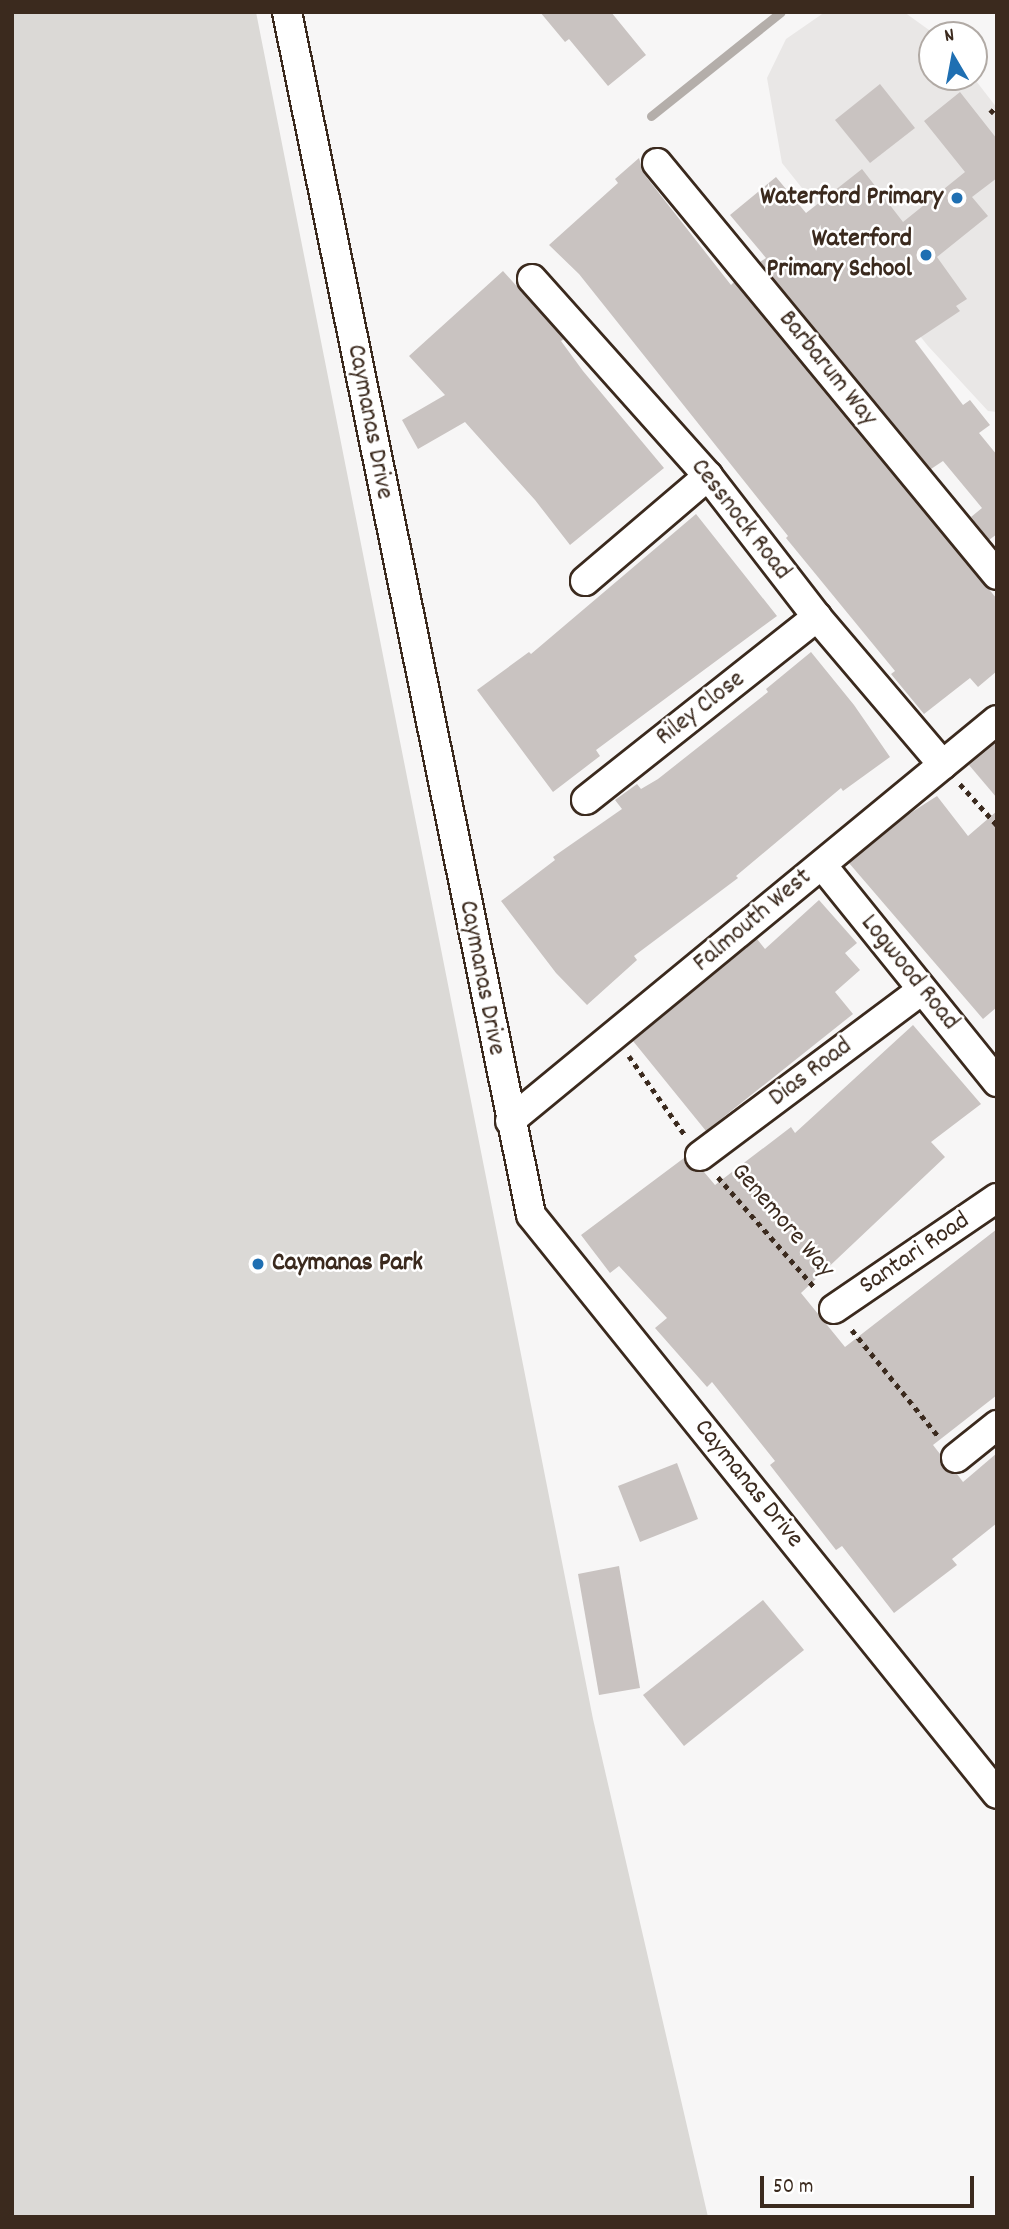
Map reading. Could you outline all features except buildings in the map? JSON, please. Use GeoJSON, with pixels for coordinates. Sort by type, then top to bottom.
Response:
{"type":"FeatureCollection","features":[{"type":"Feature","properties":{"kind":"street","name":"Caymanas Drive"},"geometry":{"type":"LineString","coordinates":[[287,12],[531,1215],[997,1794]]}},
{"type":"Feature","properties":{"kind":"street","name":"Barbarum Way"},"geometry":{"type":"LineString","coordinates":[[657,163],[997,575]]}},
{"type":"Feature","properties":{"kind":"street","name":"Cessnock Road"},"geometry":{"type":"LineString","coordinates":[[532,279],[708,476],[817,617],[943,765]]}},
{"type":"Feature","properties":{"kind":"street"},"geometry":{"type":"LineString","coordinates":[[585,581],[708,476]]}},
{"type":"Feature","properties":{"kind":"street","name":"Riley Close"},"geometry":{"type":"LineString","coordinates":[[586,800],[817,617]]}},
{"type":"Feature","properties":{"kind":"street","name":"Falmouth West"},"geometry":{"type":"LineString","coordinates":[[510,1121],[997,720]]}},
{"type":"Feature","properties":{"kind":"street","name":"Logwood Road"},"geometry":{"type":"LineString","coordinates":[[822,865],[997,1082]]}},
{"type":"Feature","properties":{"kind":"street","name":"Dias Road"},"geometry":{"type":"LineString","coordinates":[[700,1156],[922,990]]}},
{"type":"Feature","properties":{"kind":"street","name":"Santari Road"},"geometry":{"type":"LineString","coordinates":[[834,1309],[997,1198]]}},
{"type":"Feature","properties":{"kind":"street"},"geometry":{"type":"LineString","coordinates":[[957,1458],[997,1425]]}},
{"type":"Feature","properties":{"kind":"path"},"geometry":{"type":"LineString","coordinates":[[990,113],[997,106]]}},
{"type":"Feature","properties":{"kind":"path"},"geometry":{"type":"LineString","coordinates":[[943,765],[997,825]]}},
{"type":"Feature","properties":{"kind":"path","name":"Genemore Way"},"geometry":{"type":"LineString","coordinates":[[614,1035],[700,1156],[834,1309],[957,1458]]}},
{"type":"Feature","properties":{"kind":"shaded area","name":"Caymanas Park"},"geometry":{"type":"Polygon","coordinates":[[[12,12],[256,12],[593,1719],[708,2217],[12,2217],[12,12]]]}},
{"type":"Feature","properties":{"kind":"shaded area","name":"Waterford Primary School"},"geometry":{"type":"Polygon","coordinates":[[[825,12],[904,12],[918,22],[918,91],[984,91],[997,108],[997,412],[988,411],[928,346],[782,163],[767,78],[786,39],[825,12]]]}},
{"type":"Feature","properties":{"kind":"waterway"},"geometry":{"type":"LineString","coordinates":[[651,116],[781,12]]}},
{"type":"Feature","properties":{"kind":"place","name":"Waterford Primary"},"geometry":{"type":"Point","coordinates":[957,198]}},
{"type":"Feature","properties":{"kind":"place","name":"Waterford Primary School"},"geometry":{"type":"Point","coordinates":[926,255]}},
{"type":"Feature","properties":{"kind":"place","name":"Caymanas Park"},"geometry":{"type":"Point","coordinates":[258,1264]}}]}
